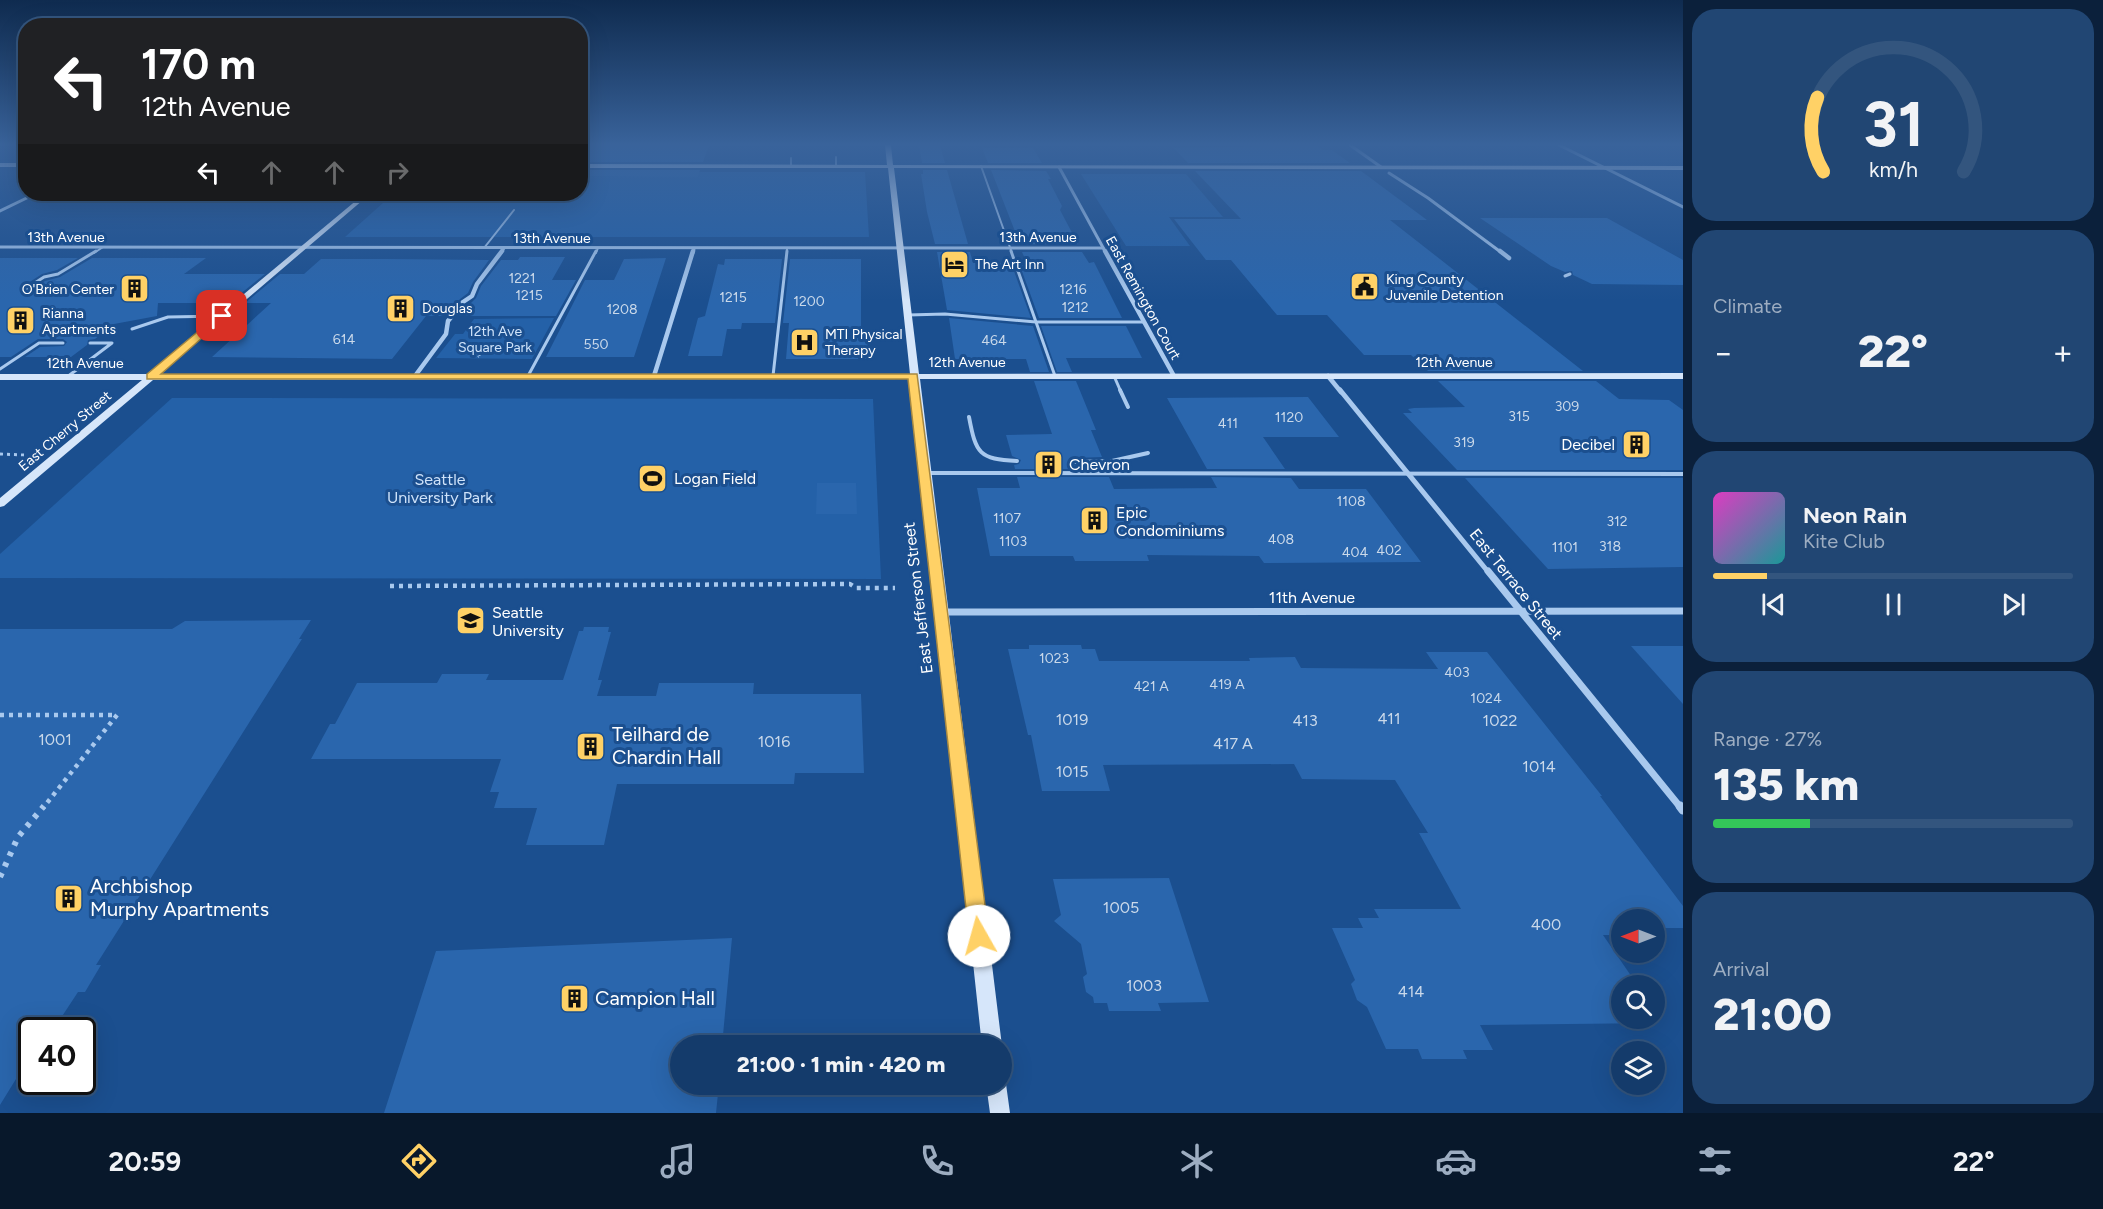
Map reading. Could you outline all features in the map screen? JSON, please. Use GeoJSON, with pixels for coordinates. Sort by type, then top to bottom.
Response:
{"type":"FeatureCollection","features":[{"type":"Feature","properties":{"kind":"street","name":"East Jefferson Street"},"geometry":{"type":"LineString","coordinates":[[894,197],[991,1035]]}},
{"type":"Feature","properties":{"kind":"street","name":"East Remington Court"},"geometry":{"type":"LineString","coordinates":[[1075,197],[1174,376]]}},
{"type":"Feature","properties":{"kind":"street"},"geometry":{"type":"LineString","coordinates":[[1426,197],[1509,258]]}},
{"type":"Feature","properties":{"kind":"street"},"geometry":{"type":"LineString","coordinates":[[1663,197],[1683,207]]}},
{"type":"Feature","properties":{"kind":"street"},"geometry":{"type":"LineString","coordinates":[[0,211],[21,201]]}},
{"type":"Feature","properties":{"kind":"street","name":"East Cherry Street"},"geometry":{"type":"LineString","coordinates":[[0,504],[359,201]]}},
{"type":"Feature","properties":{"kind":"street","name":"13th Avenue"},"geometry":{"type":"LineString","coordinates":[[0,247],[1103,248]]}},
{"type":"Feature","properties":{"kind":"street"},"geometry":{"type":"LineString","coordinates":[[415,376],[446,334],[448,321],[463,302],[472,296],[477,284],[504,248]]}},
{"type":"Feature","properties":{"kind":"street"},"geometry":{"type":"LineString","coordinates":[[654,376],[694,249]]}},
{"type":"Feature","properties":{"kind":"street","name":"East Terrace Street"},"geometry":{"type":"LineString","coordinates":[[1328,376],[1683,810]]}},
{"type":"Feature","properties":{"kind":"street","name":"12th Avenue"},"geometry":{"type":"LineString","coordinates":[[0,377],[1682,377]]}},
{"type":"Feature","properties":{"kind":"street","name":"11th Avenue"},"geometry":{"type":"LineString","coordinates":[[941,612],[1683,610]]}},
{"type":"Feature","properties":{"kind":"street"},"geometry":{"type":"LineString","coordinates":[[998,1095],[1000,1113]]}},
{"type":"Feature","properties":{"kind":"lane"},"geometry":{"type":"LineString","coordinates":[[992,197],[1055,376]]}},
{"type":"Feature","properties":{"kind":"lane"},"geometry":{"type":"LineString","coordinates":[[484,248],[514,210]]}},
{"type":"Feature","properties":{"kind":"lane"},"geometry":{"type":"LineString","coordinates":[[24,290],[44,278],[58,274],[103,248]]}},
{"type":"Feature","properties":{"kind":"lane"},"geometry":{"type":"LineString","coordinates":[[528,376],[598,248]]}},
{"type":"Feature","properties":{"kind":"lane"},"geometry":{"type":"LineString","coordinates":[[773,376],[787,249]]}},
{"type":"Feature","properties":{"kind":"lane"},"geometry":{"type":"LineString","coordinates":[[1565,276],[1570,274]]}},
{"type":"Feature","properties":{"kind":"lane"},"geometry":{"type":"LineString","coordinates":[[907,315],[945,314],[1036,322],[1144,322]]}},
{"type":"Feature","properties":{"kind":"lane"},"geometry":{"type":"LineString","coordinates":[[132,329],[168,316],[222,316]]}},
{"type":"Feature","properties":{"kind":"lane"},"geometry":{"type":"LineString","coordinates":[[0,369],[39,343],[63,343]]}},
{"type":"Feature","properties":{"kind":"lane"},"geometry":{"type":"LineString","coordinates":[[67,377],[112,343],[90,343]]}},
{"type":"Feature","properties":{"kind":"lane"},"geometry":{"type":"LineString","coordinates":[[1114,376],[1128,407]]}},
{"type":"Feature","properties":{"kind":"lane"},"geometry":{"type":"LineString","coordinates":[[969,417],[973,443],[979,454],[990,460],[1017,461]]}},
{"type":"Feature","properties":{"kind":"lane"},"geometry":{"type":"LineString","coordinates":[[1076,462],[1112,461],[1148,453]]}},
{"type":"Feature","properties":{"kind":"lane"},"geometry":{"type":"LineString","coordinates":[[925,473],[1683,474]]}},
{"type":"Feature","properties":{"kind":"path"},"geometry":{"type":"LineString","coordinates":[[462,345],[458,351],[480,355],[476,361]]}},
{"type":"Feature","properties":{"kind":"path"},"geometry":{"type":"LineString","coordinates":[[0,454],[24,454]]}},
{"type":"Feature","properties":{"kind":"path"},"geometry":{"type":"LineString","coordinates":[[390,586],[850,584],[856,588],[895,588]]}},
{"type":"Feature","properties":{"kind":"path"},"geometry":{"type":"LineString","coordinates":[[0,715],[117,715],[18,837],[0,877]]}},
{"type":"Feature","properties":{"kind":"green space"},"geometry":{"type":"Polygon","coordinates":[[[588,197],[867,197],[869,237],[345,237],[385,201],[588,201],[588,197]]]}},
{"type":"Feature","properties":{"kind":"green space"},"geometry":{"type":"Polygon","coordinates":[[[1095,197],[1206,197],[1223,217],[1169,217],[1190,246],[1126,246],[1095,197]]]}},
{"type":"Feature","properties":{"kind":"green space","name":"12th Ave Square Park"},"geometry":{"type":"Polygon","coordinates":[[[554,318],[532,359],[436,358],[455,334],[463,334],[474,319],[554,318]]]}},
{"type":"Feature","properties":{"kind":"green space","name":"Seattle University Park"},"geometry":{"type":"Polygon","coordinates":[[[172,398],[873,399],[881,579],[0,578],[0,554],[172,398]]]}},
{"type":"Feature","properties":{"kind":"building"},"geometry":{"type":"Polygon","coordinates":[[[925,197],[955,197],[968,244],[935,244],[925,197]]]}},
{"type":"Feature","properties":{"kind":"building"},"geometry":{"type":"Polygon","coordinates":[[[1002,197],[1057,197],[1062,206],[1060,210],[1078,244],[1020,244],[1002,197]]]}},
{"type":"Feature","properties":{"kind":"building","name":"King County Juvenile Detention"},"geometry":{"type":"Polygon","coordinates":[[[1220,197],[1396,197],[1427,220],[1390,220],[1583,371],[1428,371],[1411,355],[1364,355],[1327,315],[1277,315],[1231,260],[1206,260],[1174,219],[1241,219],[1220,197]]]}},
{"type":"Feature","properties":{"kind":"building"},"geometry":{"type":"Polygon","coordinates":[[[1480,218],[1607,218],[1683,260],[1683,285],[1592,284],[1573,275],[1572,271],[1565,272],[1551,266],[1480,218]]]}},
{"type":"Feature","properties":{"kind":"building"},"geometry":{"type":"Polygon","coordinates":[[[937,252],[970,252],[973,263],[1011,263],[1031,318],[947,310],[937,252]]]}},
{"type":"Feature","properties":{"kind":"building"},"geometry":{"type":"Polygon","coordinates":[[[1022,252],[1082,252],[1089,263],[1094,262],[1122,318],[1039,318],[1019,263],[1027,263],[1022,252]]]}},
{"type":"Feature","properties":{"kind":"building"},"geometry":{"type":"Polygon","coordinates":[[[520,257],[565,257],[552,280],[576,280],[556,316],[458,316],[476,298],[481,286],[501,260],[518,260],[520,257]]]}},
{"type":"Feature","properties":{"kind":"building"},"geometry":{"type":"Polygon","coordinates":[[[0,258],[78,258],[57,270],[42,274],[22,287],[20,291],[24,294],[45,281],[60,277],[92,258],[206,258],[184,274],[265,274],[229,303],[158,303],[157,316],[114,324],[95,339],[88,340],[87,345],[71,357],[25,357],[40,347],[64,346],[67,342],[63,339],[38,339],[11,357],[0,357],[0,258]]]}},
{"type":"Feature","properties":{"kind":"building"},"geometry":{"type":"Polygon","coordinates":[[[666,258],[634,357],[546,357],[585,280],[614,280],[624,259],[666,258]]]}},
{"type":"Feature","properties":{"kind":"building","name":"Douglas"},"geometry":{"type":"Polygon","coordinates":[[[321,259],[489,260],[468,293],[446,316],[426,316],[392,359],[212,357],[271,303],[245,303],[280,274],[304,274],[321,259]]]}},
{"type":"Feature","properties":{"kind":"building"},"geometry":{"type":"Polygon","coordinates":[[[725,259],[782,259],[775,323],[742,323],[741,329],[727,329],[722,356],[688,356],[698,318],[705,316],[718,264],[724,265],[725,259]]]}},
{"type":"Feature","properties":{"kind":"building"},"geometry":{"type":"Polygon","coordinates":[[[790,259],[861,259],[861,331],[868,331],[868,359],[786,359],[789,323],[783,323],[790,259]]]}},
{"type":"Feature","properties":{"kind":"building"},"geometry":{"type":"Polygon","coordinates":[[[949,318],[1033,326],[1049,372],[1030,372],[1026,359],[955,359],[949,318]]]}},
{"type":"Feature","properties":{"kind":"building"},"geometry":{"type":"Polygon","coordinates":[[[1041,326],[1126,326],[1142,358],[1066,358],[1072,372],[1057,372],[1041,326]]]}},
{"type":"Feature","properties":{"kind":"building"},"geometry":{"type":"Polygon","coordinates":[[[1034,381],[1076,381],[1096,430],[1091,430],[1102,457],[1075,458],[1072,464],[1076,466],[1105,465],[1106,469],[1015,469],[1014,465],[1019,464],[1021,460],[1012,456],[1006,435],[1052,434],[1034,381]]]}},
{"type":"Feature","properties":{"kind":"building"},"geometry":{"type":"Polygon","coordinates":[[[1438,381],[1596,381],[1619,399],[1669,400],[1683,410],[1683,470],[1457,470],[1403,413],[1412,413],[1408,409],[1414,408],[1465,407],[1438,381]]]}},
{"type":"Feature","properties":{"kind":"building"},"geometry":{"type":"Polygon","coordinates":[[[1308,397],[1339,437],[1263,437],[1285,469],[1207,469],[1167,398],[1308,397]]]}},
{"type":"Feature","properties":{"kind":"building"},"geometry":{"type":"Polygon","coordinates":[[[1017,477],[1109,477],[1114,489],[1217,488],[1211,477],[1291,478],[1299,489],[1366,489],[1421,562],[1264,563],[1259,556],[1147,555],[1149,561],[1075,561],[1073,556],[990,556],[977,488],[1020,488],[1017,477]]]}},
{"type":"Feature","properties":{"kind":"building"},"geometry":{"type":"Polygon","coordinates":[[[1465,478],[1683,478],[1683,567],[1548,569],[1465,478]]]}},
{"type":"Feature","properties":{"kind":"building"},"geometry":{"type":"Polygon","coordinates":[[[817,483],[856,483],[857,514],[816,514],[817,483]]]}},
{"type":"Feature","properties":{"kind":"building","name":"Archbishop Murphy Apartments"},"geometry":{"type":"Polygon","coordinates":[[[311,620],[299,639],[302,639],[96,965],[101,965],[85,992],[78,992],[62,1017],[18,1017],[18,1076],[0,1105],[0,629],[172,629],[185,621],[311,620]]]}},
{"type":"Feature","properties":{"kind":"building","name":"Teilhard de Chardin Hall"},"geometry":{"type":"Polygon","coordinates":[[[584,627],[609,627],[608,632],[611,632],[598,680],[602,680],[597,696],[656,696],[659,683],[754,683],[753,694],[861,694],[864,773],[795,773],[794,784],[617,784],[604,845],[526,845],[537,808],[494,808],[499,792],[490,792],[501,759],[311,759],[330,724],[335,724],[357,683],[437,683],[442,674],[489,674],[486,680],[563,680],[579,631],[583,631],[584,627]]]}},
{"type":"Feature","properties":{"kind":"building"},"geometry":{"type":"Polygon","coordinates":[[[1029,645],[1081,645],[1082,649],[1095,649],[1099,661],[1250,661],[1249,658],[1295,657],[1301,668],[1438,669],[1426,652],[1487,652],[1602,796],[1600,796],[1683,906],[1683,928],[1665,928],[1665,909],[1611,909],[1611,935],[1603,935],[1611,947],[1611,963],[1622,963],[1630,975],[1611,975],[1611,1024],[1480,1025],[1493,1050],[1463,1050],[1467,1059],[1422,1059],[1418,1049],[1386,1049],[1367,1007],[1357,1000],[1351,984],[1355,980],[1332,928],[1363,928],[1358,918],[1379,918],[1374,909],[1461,909],[1419,833],[1428,833],[1395,780],[1302,779],[1294,764],[1103,765],[1110,791],[1042,791],[1031,735],[1028,735],[1008,649],[1029,649],[1029,645]]]}},
{"type":"Feature","properties":{"kind":"building"},"geometry":{"type":"Polygon","coordinates":[[[1631,646],[1683,646],[1683,704],[1631,646]]]}},
{"type":"Feature","properties":{"kind":"building"},"geometry":{"type":"Polygon","coordinates":[[[1169,878],[1209,1002],[1158,1003],[1161,1011],[1109,1011],[1107,1003],[1094,1003],[1093,997],[1086,992],[1083,977],[1087,974],[1081,944],[1054,921],[1061,915],[1053,879],[1169,878]]]}},
{"type":"Feature","properties":{"kind":"building","name":"Campion Hall"},"geometry":{"type":"Polygon","coordinates":[[[732,938],[723,1035],[670,1035],[670,1095],[718,1095],[716,1113],[384,1113],[436,951],[732,938]]]}},
{"type":"Feature","properties":{"kind":"place","name":"The Art Inn"},"geometry":{"type":"Point","coordinates":[954,264]}},
{"type":"Feature","properties":{"kind":"place","name":"King County Juvenile Detention"},"geometry":{"type":"Point","coordinates":[1365,287]}},
{"type":"Feature","properties":{"kind":"place","name":"O'Brien Center"},"geometry":{"type":"Point","coordinates":[135,289]}},
{"type":"Feature","properties":{"kind":"place","name":"Douglas"},"geometry":{"type":"Point","coordinates":[401,308]}},
{"type":"Feature","properties":{"kind":"place","name":"Rianna Apartments"},"geometry":{"type":"Point","coordinates":[21,321]}},
{"type":"Feature","properties":{"kind":"place","name":"MTI Physical Therapy"},"geometry":{"type":"Point","coordinates":[804,342]}},
{"type":"Feature","properties":{"kind":"place","name":"Decibel"},"geometry":{"type":"Point","coordinates":[1636,444]}},
{"type":"Feature","properties":{"kind":"place","name":"Chevron"},"geometry":{"type":"Point","coordinates":[1048,464]}},
{"type":"Feature","properties":{"kind":"place","name":"Logan Field"},"geometry":{"type":"Point","coordinates":[653,478]}},
{"type":"Feature","properties":{"kind":"place","name":"Epic Condominiums"},"geometry":{"type":"Point","coordinates":[1095,521]}},
{"type":"Feature","properties":{"kind":"place","name":"Seattle University"},"geometry":{"type":"Point","coordinates":[471,621]}},
{"type":"Feature","properties":{"kind":"place","name":"Teilhard de Chardin Hall"},"geometry":{"type":"Point","coordinates":[591,746]}},
{"type":"Feature","properties":{"kind":"place","name":"Archbishop Murphy Apartments"},"geometry":{"type":"Point","coordinates":[69,898]}},
{"type":"Feature","properties":{"kind":"place","name":"Campion Hall"},"geometry":{"type":"Point","coordinates":[574,998]}},
{"type":"Feature","properties":{"kind":"route"},"geometry":{"type":"LineString","coordinates":[[222,316],[151,377],[913,376],[979,936]]}}]}
